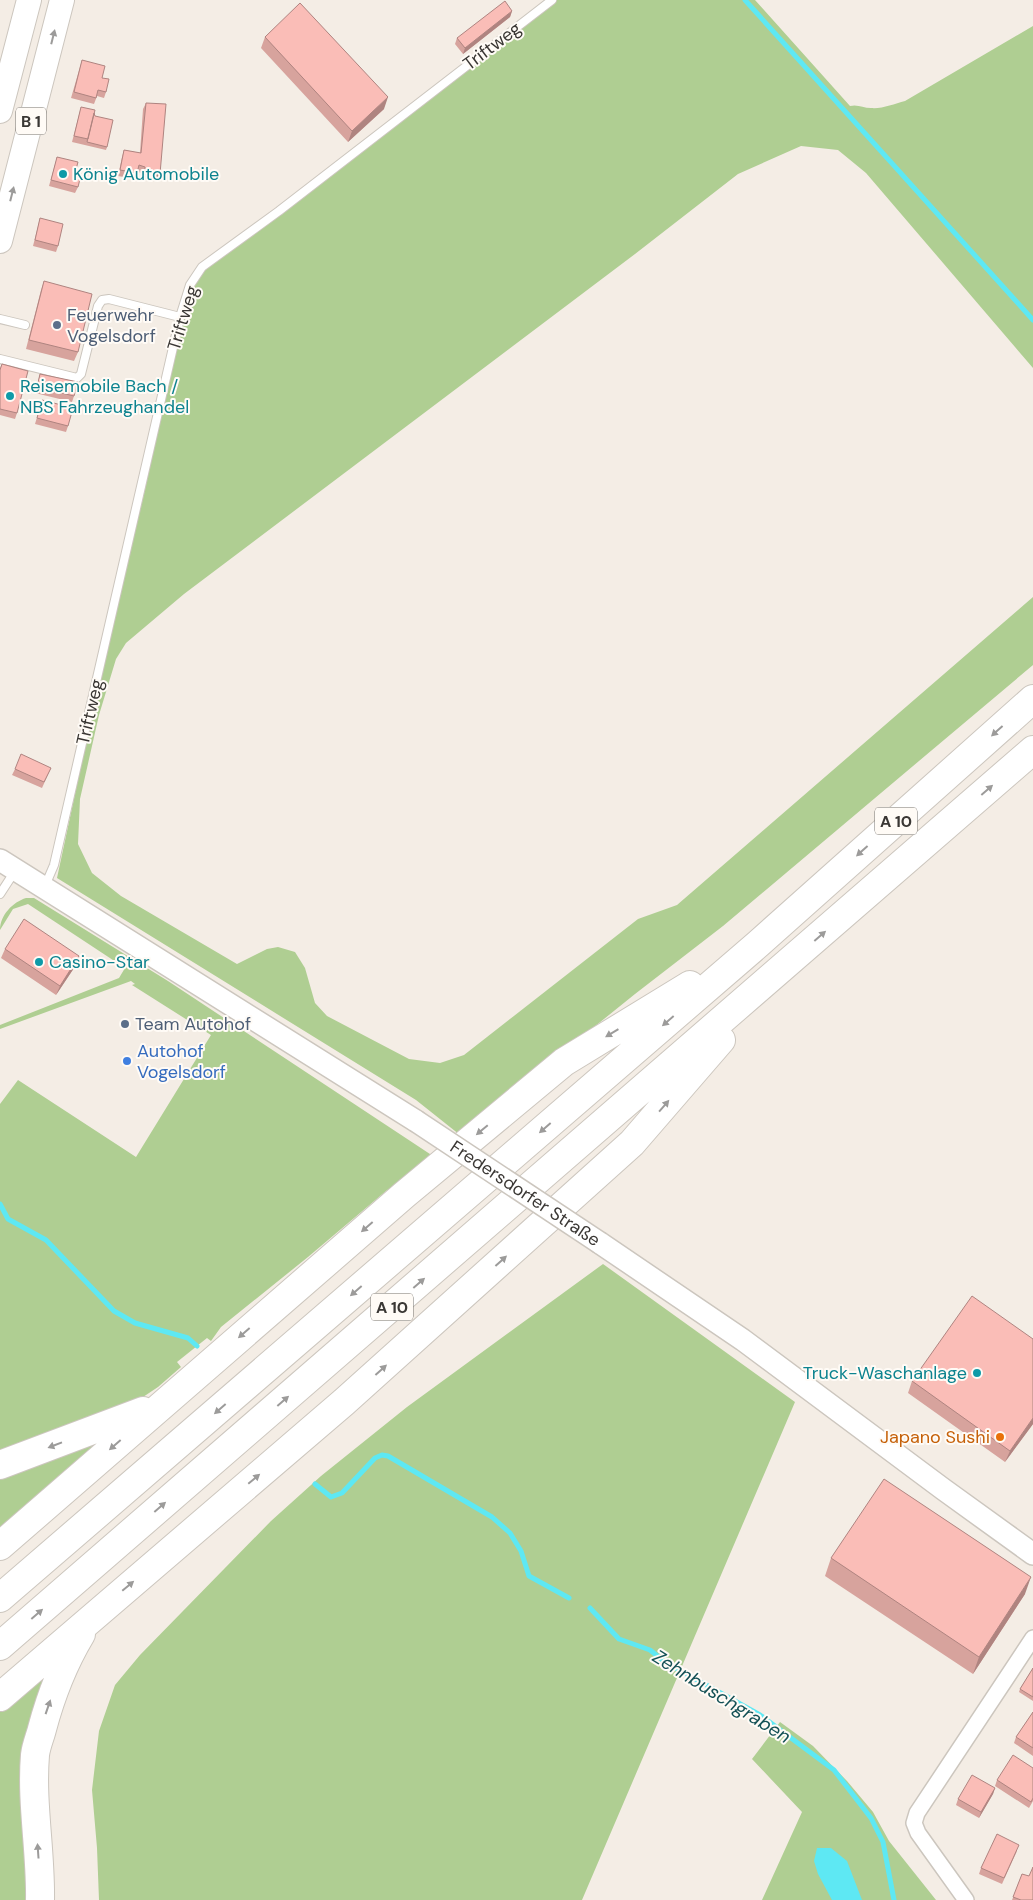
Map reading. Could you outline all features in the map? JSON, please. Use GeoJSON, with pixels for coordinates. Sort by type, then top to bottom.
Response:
{"type":"FeatureCollection","features":[{"type":"Feature","properties":{"kind":"highway","name":"A 10"},"geometry":{"type":"LineString","coordinates":[[0,1598],[758,944],[1033,699]]}},
{"type":"Feature","properties":{"kind":"highway","name":"A 10"},"geometry":{"type":"LineString","coordinates":[[0,1646],[1033,750]]}},
{"type":"Feature","properties":{"kind":"highway"},"geometry":{"type":"LineString","coordinates":[[0,1546],[397,1202],[564,1062],[758,944]]}},
{"type":"Feature","properties":{"kind":"highway"},"geometry":{"type":"LineString","coordinates":[[0,1696],[344,1402],[632,1143],[783,968]]}},
{"type":"Feature","properties":{"kind":"highway"},"geometry":{"type":"LineString","coordinates":[[0,1465],[165,1402]]}},
{"type":"Feature","properties":{"kind":"highway"},"geometry":{"type":"LineString","coordinates":[[40,1900],[35,1754],[56,1683],[67,1657],[91,1618]]}},
{"type":"Feature","properties":{"kind":"main road","name":"B 1"},"geometry":{"type":"LineString","coordinates":[[0,111],[29,0]]}},
{"type":"Feature","properties":{"kind":"main road","name":"B 1"},"geometry":{"type":"LineString","coordinates":[[0,241],[62,0]]}},
{"type":"Feature","properties":{"kind":"street","name":"Fredersdorfer Straße"},"geometry":{"type":"LineString","coordinates":[[8,865],[416,1121],[600,1243],[743,1340],[935,1484],[1033,1554]]}},
{"type":"Feature","properties":{"kind":"street"},"geometry":{"type":"LineString","coordinates":[[966,1900],[918,1834],[914,1823],[917,1813],[1033,1638]]}},
{"type":"Feature","properties":{"kind":"lane","name":"Triftweg"},"geometry":{"type":"LineString","coordinates":[[44,887],[54,865],[180,317],[190,285],[202,267],[279,211],[552,0]]}},
{"type":"Feature","properties":{"kind":"lane"},"geometry":{"type":"LineString","coordinates":[[0,359],[77,378],[81,374],[98,306],[102,300],[109,299],[180,317]]}},
{"type":"Feature","properties":{"kind":"lane"},"geometry":{"type":"LineString","coordinates":[[0,319],[25,325]]}},
{"type":"Feature","properties":{"kind":"lane"},"geometry":{"type":"LineString","coordinates":[[0,894],[8,865]]}},
{"type":"Feature","properties":{"kind":"green space"},"geometry":{"type":"Polygon","coordinates":[[[557,0],[755,0],[850,106],[856,105],[871,108],[884,107],[905,101],[1033,26],[1033,368],[866,173],[838,150],[801,146],[738,174],[635,254],[184,594],[126,643],[116,659],[99,715],[80,799],[78,844],[92,873],[121,896],[237,964],[267,949],[278,947],[295,952],[305,968],[315,1003],[327,1016],[409,1059],[440,1063],[464,1055],[638,919],[677,905],[1033,597],[1033,665],[723,926],[635,994],[460,1135],[416,1100],[57,878],[108,640],[143,498],[185,309],[193,285],[205,270],[284,212],[557,0]]]}},
{"type":"Feature","properties":{"kind":"green space"},"geometry":{"type":"Polygon","coordinates":[[[26,898],[34,898],[168,981],[436,1158],[386,1191],[221,1327],[211,1341],[207,1338],[177,1362],[181,1367],[158,1387],[137,1401],[0,1456],[0,1104],[18,1080],[136,1157],[211,1035],[132,985],[135,984],[131,981],[0,1029],[0,1025],[119,978],[125,968],[28,904],[13,909],[0,930],[2,919],[8,910],[26,898]]]}},
{"type":"Feature","properties":{"kind":"green space"},"geometry":{"type":"Polygon","coordinates":[[[603,1264],[795,1402],[582,1900],[99,1900],[92,1790],[99,1731],[115,1685],[140,1655],[271,1521],[321,1476],[407,1407],[603,1264]]]}},
{"type":"Feature","properties":{"kind":"green space"},"geometry":{"type":"Polygon","coordinates":[[[127,1427],[0,1537],[0,1475],[127,1427]]]}},
{"type":"Feature","properties":{"kind":"green space"},"geometry":{"type":"Polygon","coordinates":[[[59,1653],[32,1900],[0,1900],[0,1704],[59,1653]]]}},
{"type":"Feature","properties":{"kind":"green space"},"geometry":{"type":"Polygon","coordinates":[[[780,1722],[813,1746],[847,1781],[873,1812],[889,1841],[936,1900],[762,1900],[802,1812],[752,1759],[780,1722]]]}},
{"type":"Feature","properties":{"kind":"water"},"geometry":{"type":"Polygon","coordinates":[[[817,1848],[831,1848],[847,1861],[862,1900],[832,1900],[818,1874],[814,1861],[817,1848]]]}},
{"type":"Feature","properties":{"kind":"building"},"geometry":{"type":"Polygon","coordinates":[[[505,1],[512,11],[465,48],[457,38],[505,1]]]}},
{"type":"Feature","properties":{"kind":"building"},"geometry":{"type":"Polygon","coordinates":[[[300,3],[388,97],[352,131],[265,37],[300,3]]]}},
{"type":"Feature","properties":{"kind":"building"},"geometry":{"type":"Polygon","coordinates":[[[82,60],[105,66],[102,78],[109,79],[106,92],[98,90],[96,98],[74,92],[82,60]]]}},
{"type":"Feature","properties":{"kind":"building"},"geometry":{"type":"Polygon","coordinates":[[[146,103],[166,104],[160,174],[145,173],[145,167],[139,165],[137,173],[120,170],[124,150],[141,153],[146,103]]]}},
{"type":"Feature","properties":{"kind":"building"},"geometry":{"type":"Polygon","coordinates":[[[81,107],[95,110],[88,139],[74,136],[81,107]]]}},
{"type":"Feature","properties":{"kind":"building"},"geometry":{"type":"Polygon","coordinates":[[[94,113],[95,116],[113,120],[107,147],[87,142],[94,113]]]}},
{"type":"Feature","properties":{"kind":"building","name":"König Automobile"},"geometry":{"type":"Polygon","coordinates":[[[57,157],[78,162],[75,173],[81,175],[78,187],[51,180],[57,157]]]}},
{"type":"Feature","properties":{"kind":"building"},"geometry":{"type":"Polygon","coordinates":[[[40,218],[63,224],[58,246],[35,240],[40,218]]]}},
{"type":"Feature","properties":{"kind":"building","name":"Feuerwehr Vogelsdorf"},"geometry":{"type":"Polygon","coordinates":[[[44,281],[92,294],[78,352],[29,340],[44,281]]]}},
{"type":"Feature","properties":{"kind":"building","name":"Reisemobile Bach / NBS Fahrzeughandel"},"geometry":{"type":"Polygon","coordinates":[[[2,364],[28,371],[17,413],[0,409],[0,370],[2,364]]]}},
{"type":"Feature","properties":{"kind":"building"},"geometry":{"type":"Polygon","coordinates":[[[40,374],[78,382],[74,396],[37,387],[40,374]]]}},
{"type":"Feature","properties":{"kind":"building"},"geometry":{"type":"Polygon","coordinates":[[[42,400],[73,408],[68,426],[37,418],[42,400]]]}},
{"type":"Feature","properties":{"kind":"building"},"geometry":{"type":"Polygon","coordinates":[[[21,754],[51,768],[44,782],[15,769],[21,754]]]}},
{"type":"Feature","properties":{"kind":"building","name":"Casino-Star"},"geometry":{"type":"Polygon","coordinates":[[[24,919],[79,956],[60,986],[5,949],[24,919]]]}},
{"type":"Feature","properties":{"kind":"building","name":"Truck-Waschanlage"},"geometry":{"type":"Polygon","coordinates":[[[972,1296],[1033,1339],[1033,1418],[1010,1451],[912,1381],[972,1296]]]}},
{"type":"Feature","properties":{"kind":"building"},"geometry":{"type":"Polygon","coordinates":[[[884,1479],[1031,1577],[979,1657],[831,1558],[884,1479]]]}},
{"type":"Feature","properties":{"kind":"building"},"geometry":{"type":"Polygon","coordinates":[[[1033,1668],[1033,1697],[1020,1689],[1033,1668]]]}},
{"type":"Feature","properties":{"kind":"building"},"geometry":{"type":"Polygon","coordinates":[[[1033,1712],[1033,1748],[1016,1737],[1033,1712]]]}},
{"type":"Feature","properties":{"kind":"building"},"geometry":{"type":"Polygon","coordinates":[[[1013,1755],[1033,1768],[1033,1798],[1031,1802],[997,1780],[1013,1755]]]}},
{"type":"Feature","properties":{"kind":"building"},"geometry":{"type":"Polygon","coordinates":[[[972,1775],[995,1788],[981,1812],[958,1799],[972,1775]]]}},
{"type":"Feature","properties":{"kind":"building"},"geometry":{"type":"Polygon","coordinates":[[[997,1834],[1019,1845],[1004,1878],[981,1868],[997,1834]]]}},
{"type":"Feature","properties":{"kind":"building"},"geometry":{"type":"Polygon","coordinates":[[[1033,1867],[1033,1900],[1021,1900],[1013,1897],[1022,1874],[1029,1876],[1033,1867]]]}},
{"type":"Feature","properties":{"kind":"waterway"},"geometry":{"type":"LineString","coordinates":[[745,0],[1033,320]]}},
{"type":"Feature","properties":{"kind":"waterway","name":"Zehnbuschgraben"},"geometry":{"type":"LineString","coordinates":[[0,1204],[8,1219],[46,1240],[114,1311],[135,1323],[188,1338],[197,1346]]}},
{"type":"Feature","properties":{"kind":"waterway","name":"Zehnbuschgraben"},"geometry":{"type":"LineString","coordinates":[[315,1484],[331,1497],[342,1493],[375,1458],[382,1455],[388,1456],[492,1517],[510,1533],[521,1551],[529,1576],[569,1598]]}},
{"type":"Feature","properties":{"kind":"waterway","name":"Zehnbuschgraben"},"geometry":{"type":"LineString","coordinates":[[590,1608],[619,1639],[650,1650],[665,1662],[760,1715],[834,1770],[871,1818],[883,1842],[894,1900]]}},
{"type":"Feature","properties":{"kind":"place","name":"König Automobile"},"geometry":{"type":"Point","coordinates":[63,174]}},
{"type":"Feature","properties":{"kind":"place","name":"Feuerwehr Vogelsdorf"},"geometry":{"type":"Point","coordinates":[57,325]}},
{"type":"Feature","properties":{"kind":"place","name":"Reisemobile Bach / NBS Fahrzeughandel"},"geometry":{"type":"Point","coordinates":[10,396]}},
{"type":"Feature","properties":{"kind":"place","name":"Casino-Star"},"geometry":{"type":"Point","coordinates":[39,962]}},
{"type":"Feature","properties":{"kind":"place","name":"Team Autohof"},"geometry":{"type":"Point","coordinates":[125,1024]}},
{"type":"Feature","properties":{"kind":"place","name":"Autohof Vogelsdorf"},"geometry":{"type":"Point","coordinates":[127,1061]}},
{"type":"Feature","properties":{"kind":"place","name":"Truck-Waschanlage"},"geometry":{"type":"Point","coordinates":[977,1373]}},
{"type":"Feature","properties":{"kind":"place","name":"Japano Sushi"},"geometry":{"type":"Point","coordinates":[1000,1437]}}]}
